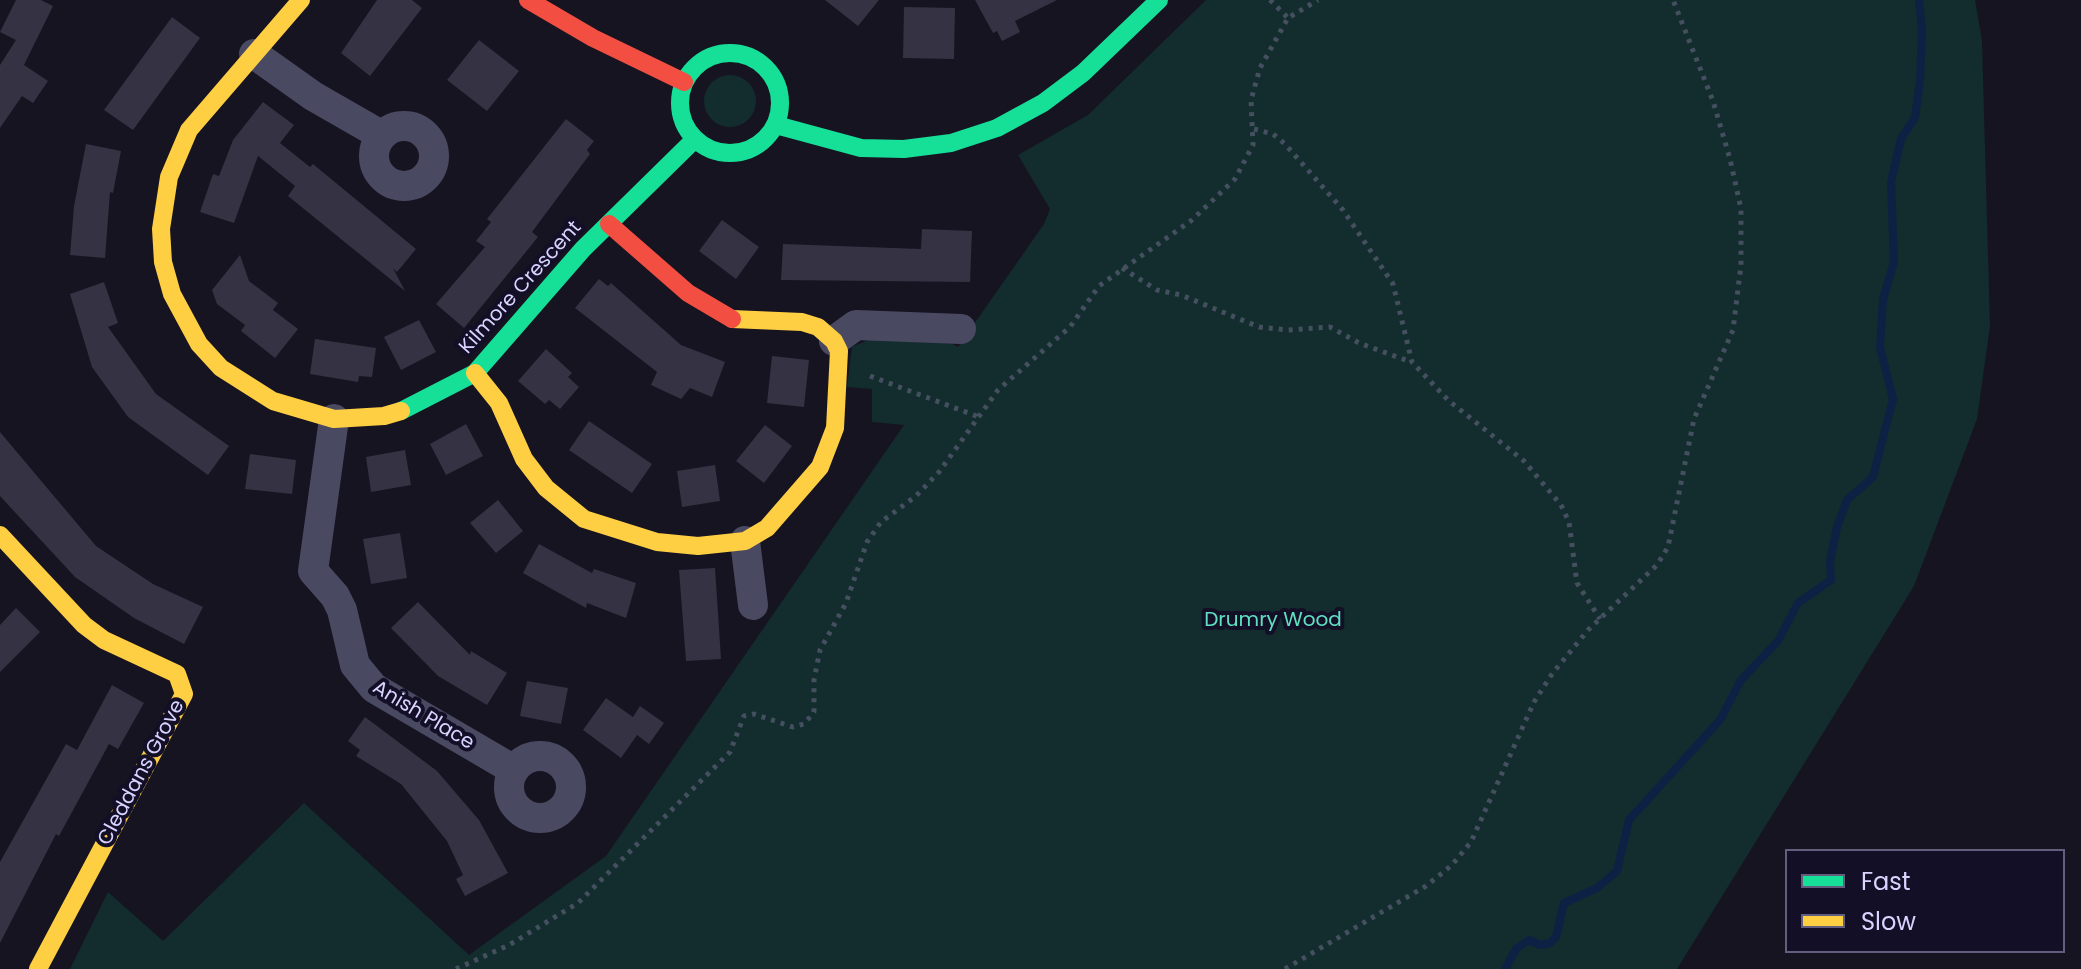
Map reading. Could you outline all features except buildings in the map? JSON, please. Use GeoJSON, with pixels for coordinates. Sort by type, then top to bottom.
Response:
{"type":"FeatureCollection","features":[{"type":"Feature","properties":{"kind":"street","name":"Kilmore Crescent"},"geometry":{"type":"LineString","coordinates":[[301,0],[202,110],[177,152],[163,200],[163,262],[186,322],[221,368],[273,401],[334,419],[384,416],[412,408],[475,373],[609,224],[695,139]]}},
{"type":"Feature","properties":{"kind":"street"},"geometry":{"type":"LineString","coordinates":[[528,0],[593,38],[684,82]]}},
{"type":"Feature","properties":{"kind":"street"},"geometry":{"type":"LineString","coordinates":[[776,125],[823,141],[861,148],[904,149],[951,143],[985,132],[1043,103],[1083,73],[1159,0]]}},
{"type":"Feature","properties":{"kind":"street"},"geometry":{"type":"LineString","coordinates":[[726,53],[744,54],[760,62],[772,75],[779,91],[780,109],[776,125],[754,148],[738,153],[707,148],[687,129],[680,106],[684,82],[695,67],[709,57],[726,53]]}},
{"type":"Feature","properties":{"kind":"street"},"geometry":{"type":"LineString","coordinates":[[254,54],[313,96],[381,135]]}},
{"type":"Feature","properties":{"kind":"street"},"geometry":{"type":"LineString","coordinates":[[609,224],[688,293],[724,316],[740,321],[802,322],[818,327],[836,354]]}},
{"type":"Feature","properties":{"kind":"street"},"geometry":{"type":"LineString","coordinates":[[475,373],[499,403],[524,459],[546,488],[584,519],[675,545],[745,541],[767,528],[820,467],[835,428],[836,354],[856,325],[961,329]]}},
{"type":"Feature","properties":{"kind":"street","name":"Anish Place"},"geometry":{"type":"LineString","coordinates":[[334,419],[313,571],[335,596],[342,610],[355,665],[374,688],[514,770]]}},
{"type":"Feature","properties":{"kind":"street"},"geometry":{"type":"LineString","coordinates":[[745,541],[753,605]]}},
{"type":"Feature","properties":{"kind":"street","name":"Cleddans Grove"},"geometry":{"type":"LineString","coordinates":[[5,550],[104,640],[177,674],[184,694],[38,969]]}},
{"type":"Feature","properties":{"kind":"path"},"geometry":{"type":"LineString","coordinates":[[1270,0],[1288,18]]}},
{"type":"Feature","properties":{"kind":"path"},"geometry":{"type":"LineString","coordinates":[[456,969],[509,945],[578,903],[730,752],[744,716],[754,714],[793,727],[804,724],[814,712],[814,680],[820,650],[846,603],[867,542],[894,509],[916,496],[939,472],[998,390],[1070,327],[1099,286],[1216,199],[1246,162],[1253,145],[1254,84],[1288,18],[1318,0]]}},
{"type":"Feature","properties":{"kind":"path"},"geometry":{"type":"LineString","coordinates":[[1285,969],[1426,886],[1452,865],[1471,842],[1534,702],[1552,674],[1600,619],[1640,582],[1668,547],[1694,419],[1733,330],[1739,298],[1741,209],[1713,101],[1673,0]]}},
{"type":"Feature","properties":{"kind":"path"},"geometry":{"type":"LineString","coordinates":[[1254,129],[1273,134],[1285,144],[1343,210],[1393,284],[1412,362]]}},
{"type":"Feature","properties":{"kind":"path"},"geometry":{"type":"LineString","coordinates":[[1122,268],[1157,290],[1181,295],[1259,327],[1288,330],[1330,327],[1359,343],[1412,362],[1448,400],[1524,461],[1561,505],[1569,522],[1577,583],[1600,619]]}},
{"type":"Feature","properties":{"kind":"path"},"geometry":{"type":"LineString","coordinates":[[836,354],[979,417]]}},
{"type":"Feature","properties":{"kind":"green space","name":"Drumry Wood"},"geometry":{"type":"Polygon","coordinates":[[[1206,0],[1975,0],[1982,41],[1990,326],[1977,419],[1914,586],[1677,969],[70,969],[108,892],[163,941],[304,803],[469,955],[606,856],[904,425],[872,422],[872,389],[847,387],[852,347],[875,337],[948,342],[958,347],[1044,224],[1050,209],[1018,155],[1088,115],[1206,0]]]}},
{"type":"Feature","properties":{"kind":"green space"},"geometry":{"type":"Polygon","coordinates":[[[730,75],[748,83],[756,101],[748,119],[730,127],[712,119],[704,101],[712,83],[730,75]]]}},
{"type":"Feature","properties":{"kind":"waterway"},"geometry":{"type":"LineString","coordinates":[[1505,969],[1516,949],[1529,940],[1540,945],[1550,943],[1556,937],[1564,903],[1597,888],[1617,871],[1629,820],[1720,720],[1741,680],[1778,641],[1798,603],[1831,580],[1830,561],[1837,527],[1847,500],[1873,477],[1893,399],[1880,347],[1883,299],[1894,262],[1891,182],[1901,139],[1915,117],[1920,81],[1922,30],[1919,0]]}},
{"type":"Feature","properties":{"kind":"traffic: fast"},"geometry":{"type":"LineString","coordinates":[[776,125],[861,148],[904,149],[951,143],[997,128],[1043,103],[1083,73],[1159,0]]}},
{"type":"Feature","properties":{"kind":"traffic: fast"},"geometry":{"type":"LineString","coordinates":[[730,53],[758,61],[772,75],[780,103],[772,131],[758,145],[730,153],[702,145],[688,131],[680,103],[688,75],[702,61],[730,53]]}},
{"type":"Feature","properties":{"kind":"traffic: fast"},"geometry":{"type":"LineString","coordinates":[[401,411],[475,373],[583,249],[695,139]]}},
{"type":"Feature","properties":{"kind":"traffic: slow"},"geometry":{"type":"LineString","coordinates":[[301,0],[189,130],[169,177],[161,229],[163,262],[172,294],[199,344],[221,368],[273,401],[334,419],[384,416],[401,411]]}},
{"type":"Feature","properties":{"kind":"traffic: slow"},"geometry":{"type":"LineString","coordinates":[[475,373],[499,403],[524,459],[546,488],[584,519],[657,542],[698,546],[745,541],[767,528],[820,467],[835,428],[839,351],[834,341],[818,327],[802,322],[732,319]]}},
{"type":"Feature","properties":{"kind":"traffic: slow"},"geometry":{"type":"LineString","coordinates":[[0,535],[84,625],[104,640],[177,674],[184,694],[38,969]]}},
{"type":"Feature","properties":{"kind":"traffic: jam"},"geometry":{"type":"LineString","coordinates":[[528,0],[593,38],[684,82]]}},
{"type":"Feature","properties":{"kind":"traffic: jam"},"geometry":{"type":"LineString","coordinates":[[609,224],[688,293],[732,319]]}}]}
